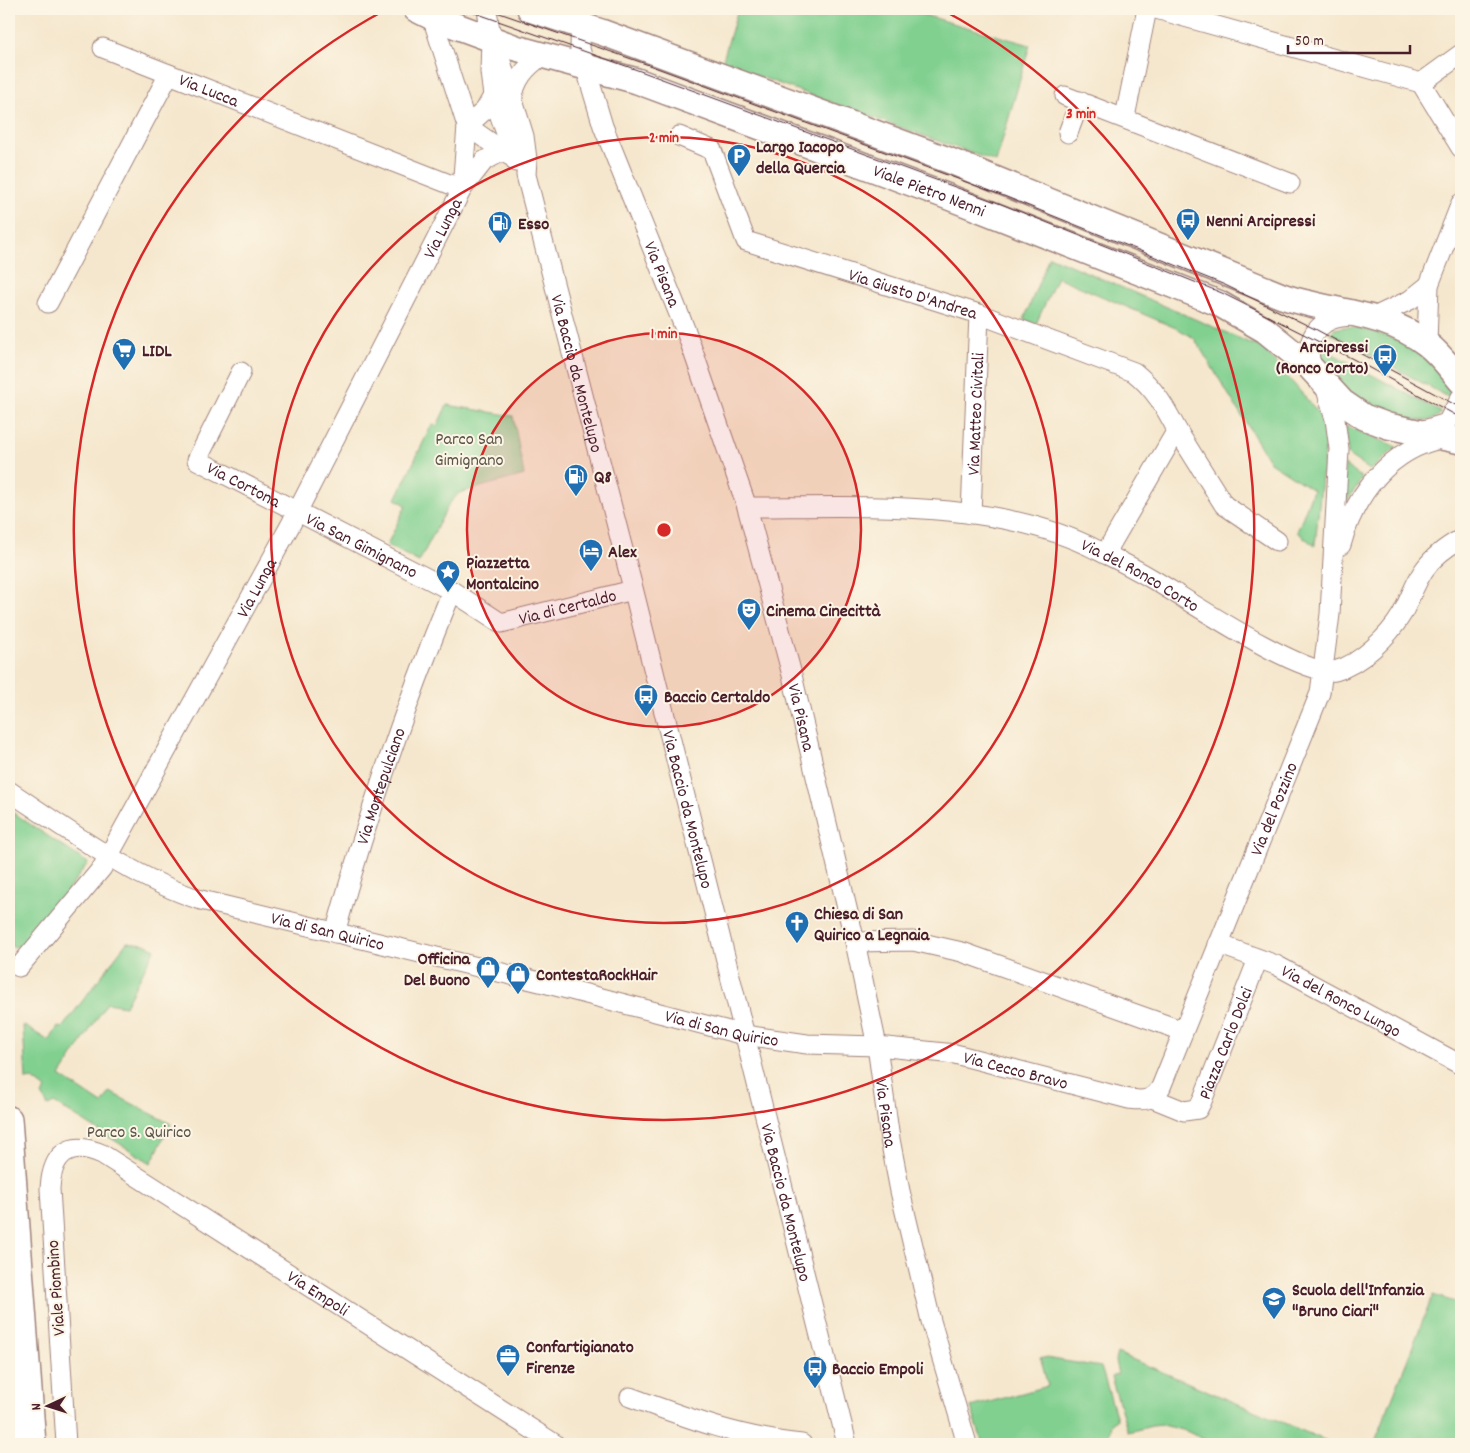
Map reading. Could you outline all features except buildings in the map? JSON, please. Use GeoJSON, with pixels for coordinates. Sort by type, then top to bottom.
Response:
{"type":"FeatureCollection","features":[{"type":"Feature","properties":{"kind":"main road","name":"Viale Pietro Nenni"},"geometry":{"type":"LineString","coordinates":[[530,9],[580,17],[948,160],[1282,296],[1396,324],[1427,343],[1444,359],[1460,386]]}},
{"type":"Feature","properties":{"kind":"main road","name":"Viale Pietro Nenni"},"geometry":{"type":"LineString","coordinates":[[424,13],[491,40],[637,81],[946,196],[1218,304],[1265,330],[1321,380],[1342,402],[1364,417],[1382,424],[1453,440]]}},
{"type":"Feature","properties":{"kind":"main road"},"geometry":{"type":"LineString","coordinates":[[9,1119],[34,1444]]}},
{"type":"Feature","properties":{"kind":"main road"},"geometry":{"type":"LineString","coordinates":[[9,1358],[14,1444]]}},
{"type":"Feature","properties":{"kind":"street","name":"Via Baccio da Montelupo"},"geometry":{"type":"LineString","coordinates":[[486,9],[491,40],[490,72],[493,96],[515,162],[633,590],[847,1444]]}},
{"type":"Feature","properties":{"kind":"street"},"geometry":{"type":"LineString","coordinates":[[1125,117],[1147,9]]}},
{"type":"Feature","properties":{"kind":"street"},"geometry":{"type":"LineString","coordinates":[[1156,9],[1421,83],[1461,148]]}},
{"type":"Feature","properties":{"kind":"street"},"geometry":{"type":"LineString","coordinates":[[424,13],[467,126],[515,162]]}},
{"type":"Feature","properties":{"kind":"street","name":"Via Pisana"},"geometry":{"type":"LineString","coordinates":[[580,17],[580,49],[584,66],[614,156],[688,334],[748,507],[791,671],[855,942],[877,1046],[889,1132],[900,1191],[932,1321],[967,1444]]}},
{"type":"Feature","properties":{"kind":"street","name":"Via Baccio da Montelupo"},"geometry":{"type":"LineString","coordinates":[[491,40],[499,55],[525,142],[527,159],[515,162]]}},
{"type":"Feature","properties":{"kind":"street"},"geometry":{"type":"LineString","coordinates":[[103,48],[169,74]]}},
{"type":"Feature","properties":{"kind":"street"},"geometry":{"type":"LineString","coordinates":[[1421,83],[1461,54]]}},
{"type":"Feature","properties":{"kind":"street"},"geometry":{"type":"LineString","coordinates":[[512,101],[519,76],[543,56]]}},
{"type":"Feature","properties":{"kind":"street","name":"Via Lucca"},"geometry":{"type":"LineString","coordinates":[[48,303],[169,74],[462,190]]}},
{"type":"Feature","properties":{"kind":"street"},"geometry":{"type":"LineString","coordinates":[[467,126],[485,110],[493,96]]}},
{"type":"Feature","properties":{"kind":"street"},"geometry":{"type":"LineString","coordinates":[[1068,133],[1073,99],[1125,117],[1290,183]]}},
{"type":"Feature","properties":{"kind":"street","name":"Via Lunga"},"geometry":{"type":"LineString","coordinates":[[462,190],[467,126]]}},
{"type":"Feature","properties":{"kind":"street","name":"Via Giusto D'Andrea"},"geometry":{"type":"LineString","coordinates":[[679,136],[712,150],[746,241],[979,314],[1134,372],[1150,385],[1224,505],[1277,541]]}},
{"type":"Feature","properties":{"kind":"street","name":"Via Lunga"},"geometry":{"type":"LineString","coordinates":[[19,966],[102,868],[297,513],[462,190],[484,161],[515,162]]}},
{"type":"Feature","properties":{"kind":"street"},"geometry":{"type":"LineString","coordinates":[[1427,343],[1429,285],[1461,203]]}},
{"type":"Feature","properties":{"kind":"street"},"geometry":{"type":"LineString","coordinates":[[1366,316],[1410,300],[1429,285]]}},
{"type":"Feature","properties":{"kind":"street","name":"Via Matteo Civitali"},"geometry":{"type":"LineString","coordinates":[[971,514],[979,314]]}},
{"type":"Feature","properties":{"kind":"street","name":"Viale Pietro Nenni"},"geometry":{"type":"LineString","coordinates":[[1321,380],[1309,361],[1308,353],[1317,330],[1332,319],[1366,316]]}},
{"type":"Feature","properties":{"kind":"street","name":"Via Cortona"},"geometry":{"type":"LineString","coordinates":[[241,372],[197,460],[297,513]]}},
{"type":"Feature","properties":{"kind":"street","name":"Via del Pozzino"},"geometry":{"type":"LineString","coordinates":[[1152,1098],[1161,1087],[1320,693],[1324,672],[1332,578],[1338,442],[1335,419],[1321,380]]}},
{"type":"Feature","properties":{"kind":"street","name":"Viale Pietro Nenni"},"geometry":{"type":"LineString","coordinates":[[1416,431],[1447,423],[1454,414],[1460,386]]}},
{"type":"Feature","properties":{"kind":"street"},"geometry":{"type":"LineString","coordinates":[[1105,554],[1178,430]]}},
{"type":"Feature","properties":{"kind":"street","name":"Via del Pozzino"},"geometry":{"type":"LineString","coordinates":[[1332,578],[1349,518],[1356,504],[1377,476],[1394,460],[1414,449],[1453,440]]}},
{"type":"Feature","properties":{"kind":"street","name":"Via del Ronco Corto"},"geometry":{"type":"LineString","coordinates":[[748,507],[887,507],[945,510],[1027,524],[1073,540],[1105,554],[1154,580],[1234,629],[1300,663],[1324,672]]}},
{"type":"Feature","properties":{"kind":"street","name":"Via San Gimignano"},"geometry":{"type":"LineString","coordinates":[[297,513],[452,591]]}},
{"type":"Feature","properties":{"kind":"street"},"geometry":{"type":"LineString","coordinates":[[1324,672],[1344,668],[1364,656],[1402,614],[1430,562],[1461,538]]}},
{"type":"Feature","properties":{"kind":"street","name":"Via di Certaldo"},"geometry":{"type":"LineString","coordinates":[[452,591],[502,623],[633,590]]}},
{"type":"Feature","properties":{"kind":"street","name":"Via Montepulciano"},"geometry":{"type":"LineString","coordinates":[[334,933],[367,819],[431,641],[452,591]]}},
{"type":"Feature","properties":{"kind":"street","name":"Via di San Quirico"},"geometry":{"type":"LineString","coordinates":[[9,791],[109,855],[188,896],[544,983],[744,1035],[807,1044],[877,1046]]}},
{"type":"Feature","properties":{"kind":"street"},"geometry":{"type":"LineString","coordinates":[[855,942],[913,941],[962,952],[1183,1031]]}},
{"type":"Feature","properties":{"kind":"street","name":"Via del Ronco Lungo"},"geometry":{"type":"LineString","coordinates":[[1218,944],[1278,966],[1461,1065]]}},
{"type":"Feature","properties":{"kind":"street","name":"Piazza Carlo Dolci"},"geometry":{"type":"LineString","coordinates":[[1152,1098],[1184,1112],[1198,1108],[1258,959]]}},
{"type":"Feature","properties":{"kind":"street","name":"Via Cecco Bravo"},"geometry":{"type":"LineString","coordinates":[[877,1046],[955,1054],[1129,1099],[1152,1098]]}},
{"type":"Feature","properties":{"kind":"street","name":"Viale Piombino"},"geometry":{"type":"LineString","coordinates":[[66,1444],[49,1198],[52,1172],[56,1162],[68,1150],[80,1147]]}},
{"type":"Feature","properties":{"kind":"street","name":"Via Empoli"},"geometry":{"type":"LineString","coordinates":[[80,1147],[91,1149],[108,1157],[555,1444]]}},
{"type":"Feature","properties":{"kind":"street"},"geometry":{"type":"LineString","coordinates":[[630,1398],[721,1430],[751,1438],[802,1444]]}},
{"type":"Feature","properties":{"kind":"green space"},"geometry":{"type":"Polygon","coordinates":[[[738,9],[903,9],[1030,45],[996,162],[722,63],[738,9]]]}},
{"type":"Feature","properties":{"kind":"green space"},"geometry":{"type":"Polygon","coordinates":[[[1049,256],[1264,349],[1317,411],[1323,423],[1326,436],[1315,546],[1297,532],[1313,490],[1270,462],[1194,338],[1178,329],[1057,277],[1036,324],[1024,320],[1049,256]]]}},
{"type":"Feature","properties":{"kind":"green space"},"geometry":{"type":"Polygon","coordinates":[[[1344,327],[1375,332],[1393,339],[1428,358],[1440,370],[1448,384],[1450,398],[1330,333],[1334,329],[1344,327]]]}},
{"type":"Feature","properties":{"kind":"green space"},"geometry":{"type":"Polygon","coordinates":[[[1322,348],[1441,412],[1435,418],[1413,420],[1373,407],[1355,397],[1321,363],[1322,348]]]}},
{"type":"Feature","properties":{"kind":"green space","name":"Parco San Gimignano"},"geometry":{"type":"Polygon","coordinates":[[[447,405],[513,416],[524,475],[459,493],[449,504],[419,562],[387,545],[406,505],[396,499],[432,424],[437,426],[447,405]]]}},
{"type":"Feature","properties":{"kind":"green space"},"geometry":{"type":"Polygon","coordinates":[[[1346,426],[1397,447],[1370,470],[1348,455],[1346,426]]]}},
{"type":"Feature","properties":{"kind":"green space"},"geometry":{"type":"Polygon","coordinates":[[[1345,465],[1362,478],[1342,509],[1345,465]]]}},
{"type":"Feature","properties":{"kind":"green space"},"geometry":{"type":"Polygon","coordinates":[[[9,810],[88,863],[28,945],[12,947],[9,911],[9,810]]]}},
{"type":"Feature","properties":{"kind":"green space","name":"Parco S. Quirico"},"geometry":{"type":"Polygon","coordinates":[[[127,942],[144,944],[155,949],[125,1006],[107,1003],[60,1076],[102,1104],[110,1092],[171,1124],[151,1163],[54,1103],[48,1106],[42,1095],[46,1089],[33,1079],[26,1080],[23,1025],[49,1041],[58,1027],[62,1028],[127,942]]]}},
{"type":"Feature","properties":{"kind":"green space"},"geometry":{"type":"Polygon","coordinates":[[[1433,1295],[1461,1304],[1461,1444],[1374,1444],[1433,1295]]]}},
{"type":"Feature","properties":{"kind":"green space"},"geometry":{"type":"Polygon","coordinates":[[[1117,1353],[1334,1444],[1214,1444],[1186,1431],[1163,1425],[1128,1432],[1111,1377],[1118,1374],[1115,1361],[1117,1353]]]}},
{"type":"Feature","properties":{"kind":"green space"},"geometry":{"type":"Polygon","coordinates":[[[1040,1357],[1101,1367],[1117,1419],[1111,1423],[1109,1437],[1084,1444],[983,1444],[971,1407],[1048,1386],[1040,1357]]]}},
{"type":"Feature","properties":{"kind":"tram line"},"geometry":{"type":"LineString","coordinates":[[464,9],[643,72],[1001,204],[1222,293],[1353,359],[1461,418]]}},
{"type":"Feature","properties":{"kind":"tram line"},"geometry":{"type":"LineString","coordinates":[[488,9],[646,64],[1004,196],[1225,285],[1317,330],[1461,408]]}},
{"type":"Feature","properties":{"kind":"place","name":"Largo Iacopo della Quercia"},"geometry":{"type":"Point","coordinates":[739,177]}},
{"type":"Feature","properties":{"kind":"place","name":"Nenni Arcipressi"},"geometry":{"type":"Point","coordinates":[1188,241]}},
{"type":"Feature","properties":{"kind":"place","name":"Esso"},"geometry":{"type":"Point","coordinates":[500,244]}},
{"type":"Feature","properties":{"kind":"place","name":"LIDL"},"geometry":{"type":"Point","coordinates":[124,371]}},
{"type":"Feature","properties":{"kind":"place","name":"Arcipressi (Ronco Corto)"},"geometry":{"type":"Point","coordinates":[1385,377]}},
{"type":"Feature","properties":{"kind":"place","name":"Q8"},"geometry":{"type":"Point","coordinates":[576,497]}},
{"type":"Feature","properties":{"kind":"place","name":"Alex"},"geometry":{"type":"Point","coordinates":[591,572]}},
{"type":"Feature","properties":{"kind":"place","name":"Piazzetta Montalcino"},"geometry":{"type":"Point","coordinates":[448,593]}},
{"type":"Feature","properties":{"kind":"place","name":"Cinema Cinecittà"},"geometry":{"type":"Point","coordinates":[749,631]}},
{"type":"Feature","properties":{"kind":"place","name":"Baccio Certaldo"},"geometry":{"type":"Point","coordinates":[646,717]}},
{"type":"Feature","properties":{"kind":"place","name":"Chiesa di San Quirico a Legnaia"},"geometry":{"type":"Point","coordinates":[797,944]}},
{"type":"Feature","properties":{"kind":"place","name":"Officina Del Buono"},"geometry":{"type":"Point","coordinates":[488,989]}},
{"type":"Feature","properties":{"kind":"place","name":"ContestaRockHair"},"geometry":{"type":"Point","coordinates":[518,995]}},
{"type":"Feature","properties":{"kind":"place","name":"Scuola dell'Infanzia \"Bruno Ciari\""},"geometry":{"type":"Point","coordinates":[1274,1320]}},
{"type":"Feature","properties":{"kind":"place","name":"Confartigianato Firenze"},"geometry":{"type":"Point","coordinates":[508,1377]}},
{"type":"Feature","properties":{"kind":"place","name":"Baccio Empoli"},"geometry":{"type":"Point","coordinates":[815,1389]}}]}
